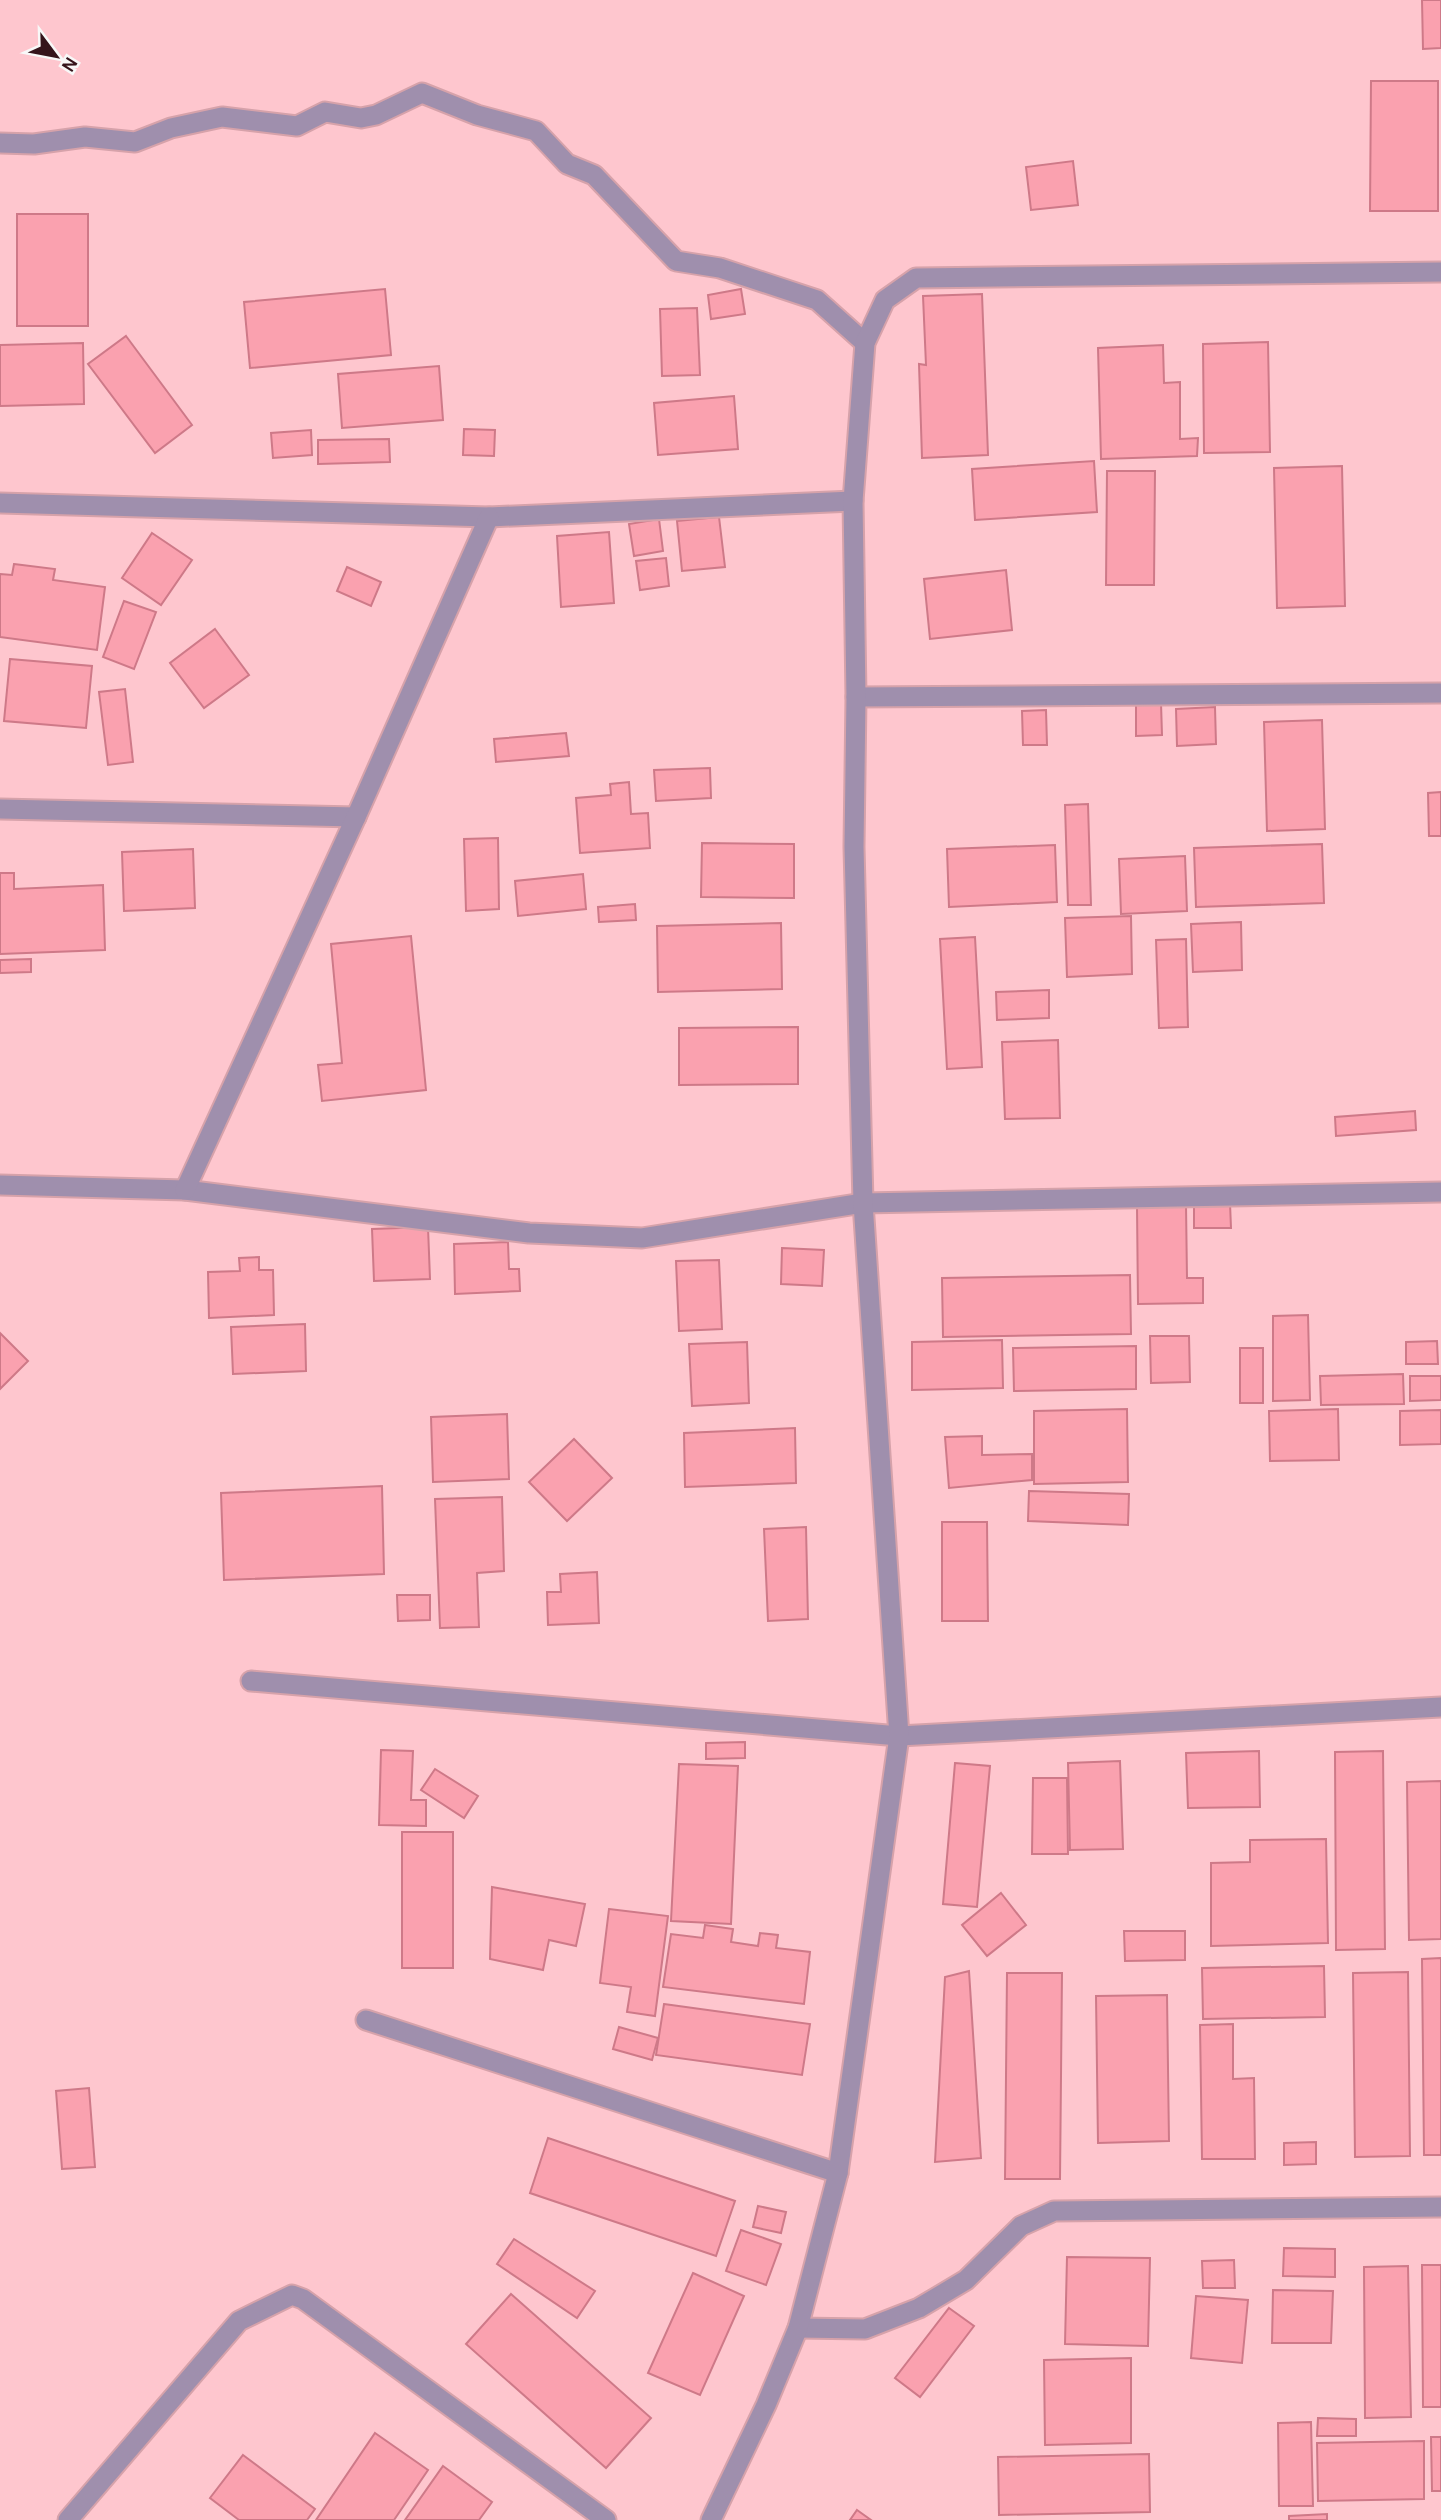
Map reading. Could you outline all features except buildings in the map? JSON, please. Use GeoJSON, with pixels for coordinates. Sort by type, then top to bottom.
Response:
{"type":"FeatureCollection","features":[{"type":"Feature","properties":{"kind":"street"},"geometry":{"type":"LineString","coordinates":[[0,143],[34,144],[85,137],[113,142],[135,142],[171,128],[222,117],[297,125],[325,112],[361,118],[376,115],[422,93],[477,115],[536,131],[567,164],[594,175],[676,261],[720,268],[817,300],[865,343]]}},
{"type":"Feature","properties":{"kind":"street"},"geometry":{"type":"LineString","coordinates":[[711,2520],[766,2405],[798,2328],[838,2172],[899,1736],[863,1203],[854,847],[856,697],[853,501],[865,343],[885,300],[916,278],[1441,272]]}},
{"type":"Feature","properties":{"kind":"street"},"geometry":{"type":"LineString","coordinates":[[0,503],[489,517],[853,501]]}},
{"type":"Feature","properties":{"kind":"street"},"geometry":{"type":"LineString","coordinates":[[185,1190],[356,817],[489,517]]}},
{"type":"Feature","properties":{"kind":"street"},"geometry":{"type":"LineString","coordinates":[[856,697],[1441,694]]}},
{"type":"Feature","properties":{"kind":"street"},"geometry":{"type":"LineString","coordinates":[[0,808],[356,817]]}},
{"type":"Feature","properties":{"kind":"street"},"geometry":{"type":"LineString","coordinates":[[0,1185],[185,1190],[529,1233],[642,1238],[863,1203],[1441,1192]]}},
{"type":"Feature","properties":{"kind":"street"},"geometry":{"type":"LineString","coordinates":[[251,1681],[899,1736],[1441,1707]]}},
{"type":"Feature","properties":{"kind":"street"},"geometry":{"type":"LineString","coordinates":[[366,2020],[838,2172]]}},
{"type":"Feature","properties":{"kind":"street"},"geometry":{"type":"LineString","coordinates":[[798,2328],[865,2329],[919,2308],[966,2280],[1021,2226],[1054,2211],[1441,2207]]}},
{"type":"Feature","properties":{"kind":"street"},"geometry":{"type":"LineString","coordinates":[[68,2520],[239,2321],[292,2295],[303,2299],[606,2520]]}}]}
